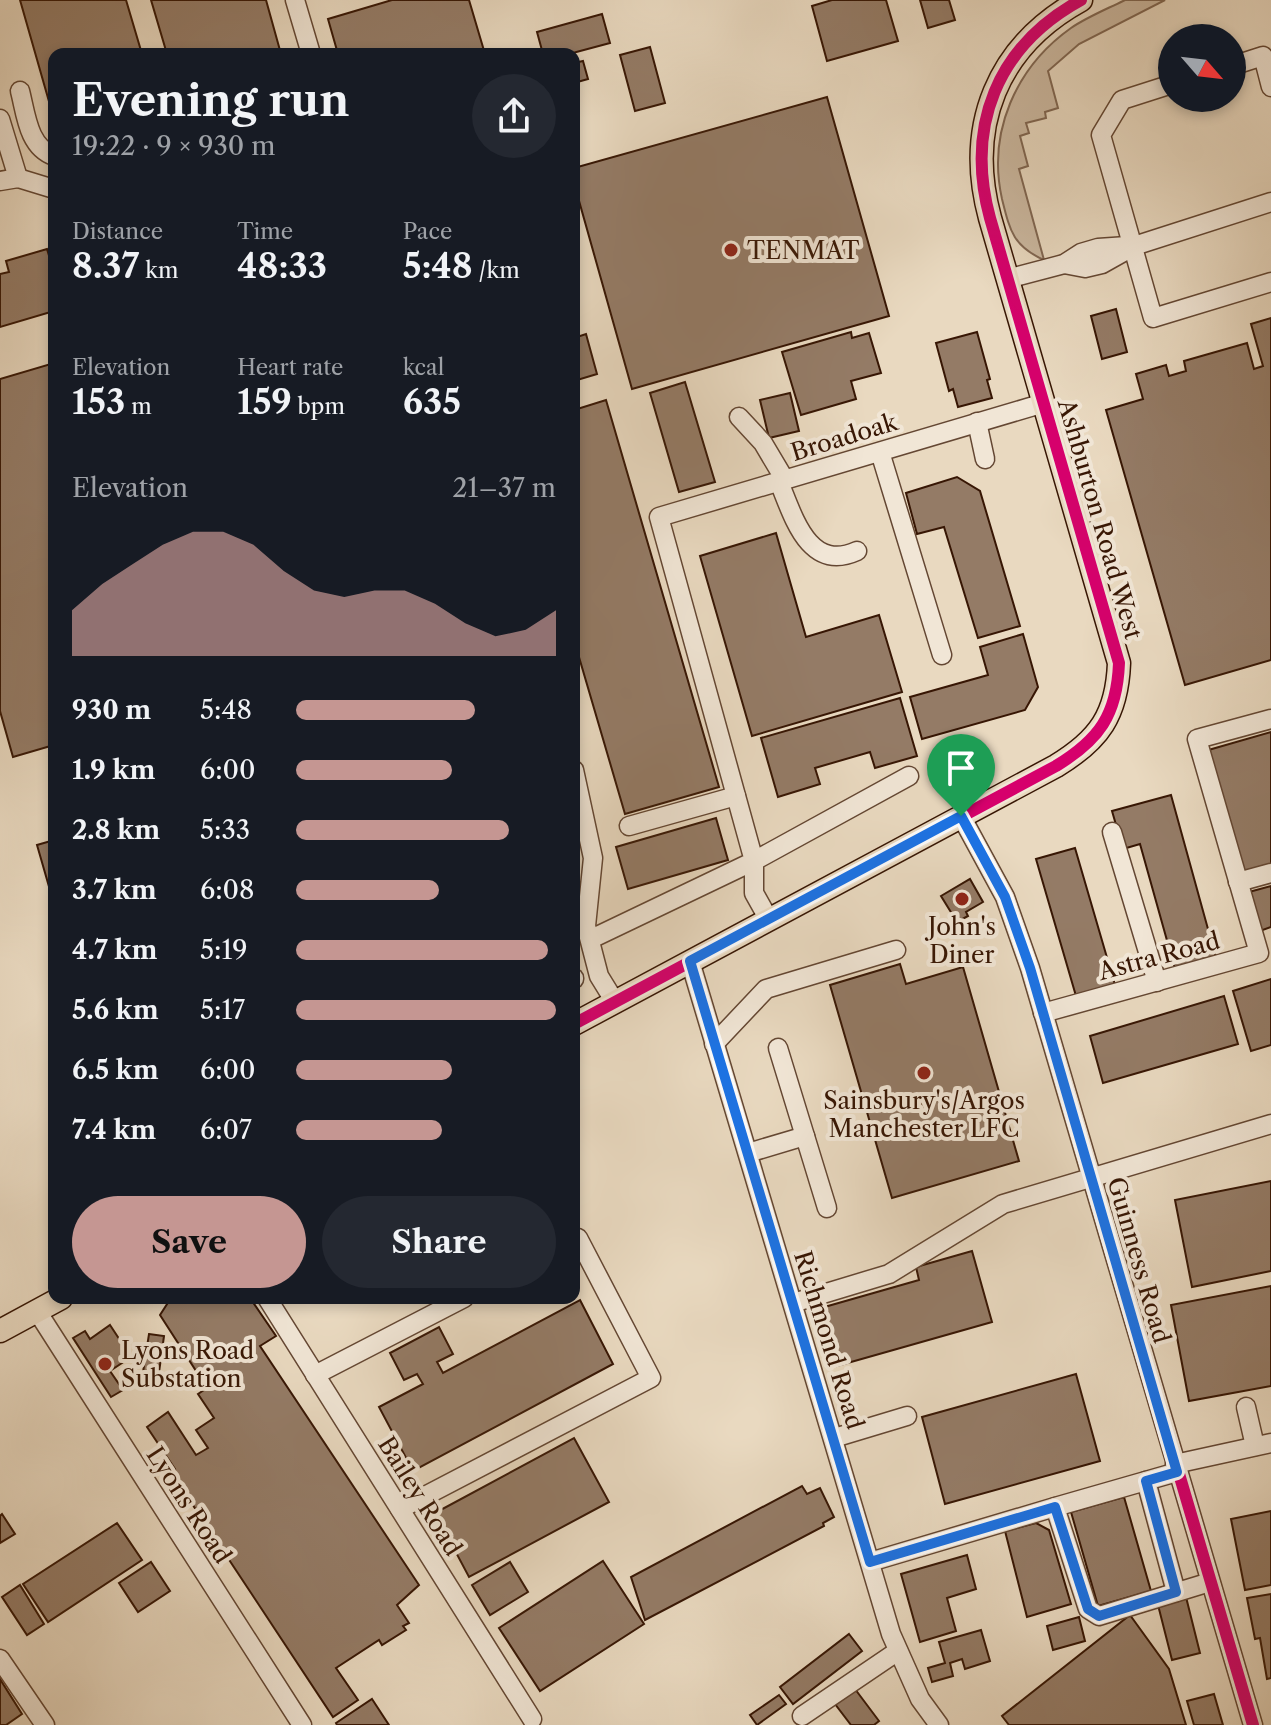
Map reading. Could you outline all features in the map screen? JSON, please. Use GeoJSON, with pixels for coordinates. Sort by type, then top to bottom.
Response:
{"type":"FeatureCollection","features":[{"type":"Feature","properties":{"kind":"main road","name":"Ashburton Road West"},"geometry":{"type":"LineString","coordinates":[[580,1021],[1079,752],[1094,738],[1105,721],[1118,684],[1119,663],[1007,279],[982,182],[981,144],[993,95],[1016,53],[1045,22],[1081,0]]}},
{"type":"Feature","properties":{"kind":"main road"},"geometry":{"type":"LineString","coordinates":[[0,1331],[50,1304]]}},
{"type":"Feature","properties":{"kind":"street"},"geometry":{"type":"LineString","coordinates":[[295,0],[309,48]]}},
{"type":"Feature","properties":{"kind":"street"},"geometry":{"type":"LineString","coordinates":[[1246,61],[1263,56],[1271,87]]}},
{"type":"Feature","properties":{"kind":"street"},"geometry":{"type":"LineString","coordinates":[[1158,88],[1122,100],[1101,135],[1153,318],[1271,282]]}},
{"type":"Feature","properties":{"kind":"street"},"geometry":{"type":"LineString","coordinates":[[20,91],[39,148],[48,153]]}},
{"type":"Feature","properties":{"kind":"street"},"geometry":{"type":"LineString","coordinates":[[29,123],[2,124],[9,180],[48,188]]}},
{"type":"Feature","properties":{"kind":"street"},"geometry":{"type":"LineString","coordinates":[[1007,279],[1064,264],[1085,268],[1102,264],[1134,246],[1271,202]]}},
{"type":"Feature","properties":{"kind":"street","name":"Broadoak"},"geometry":{"type":"LineString","coordinates":[[736,796],[659,517],[1044,403]]}},
{"type":"Feature","properties":{"kind":"street"},"geometry":{"type":"LineString","coordinates":[[739,417],[763,443],[782,481],[801,535],[820,552],[844,556],[857,551]]}},
{"type":"Feature","properties":{"kind":"street"},"geometry":{"type":"LineString","coordinates":[[977,422],[985,459]]}},
{"type":"Feature","properties":{"kind":"street"},"geometry":{"type":"LineString","coordinates":[[880,452],[942,655]]}},
{"type":"Feature","properties":{"kind":"street","name":"Astra Road"},"geometry":{"type":"LineString","coordinates":[[1043,1013],[1259,953],[1197,739],[1271,719]]}},
{"type":"Feature","properties":{"kind":"street"},"geometry":{"type":"LineString","coordinates":[[591,939],[754,861],[909,776]]}},
{"type":"Feature","properties":{"kind":"street"},"geometry":{"type":"LineString","coordinates":[[629,826],[736,796],[754,861],[754,893],[768,918]]}},
{"type":"Feature","properties":{"kind":"street"},"geometry":{"type":"LineString","coordinates":[[580,802],[593,858],[586,926],[599,976],[615,1002]]}},
{"type":"Feature","properties":{"kind":"street","name":"Guinness Road"},"geometry":{"type":"LineString","coordinates":[[961,816],[1005,897],[1043,1013],[1253,1725]]}},
{"type":"Feature","properties":{"kind":"street"},"geometry":{"type":"LineString","coordinates":[[1112,832],[1157,982]]}},
{"type":"Feature","properties":{"kind":"street"},"geometry":{"type":"LineString","coordinates":[[1238,882],[1271,873]]}},
{"type":"Feature","properties":{"kind":"street"},"geometry":{"type":"LineString","coordinates":[[714,1044],[766,989],[896,950]]}},
{"type":"Feature","properties":{"kind":"street","name":"Richmond Road"},"geometry":{"type":"LineString","coordinates":[[690,961],[898,1651],[920,1699],[939,1725]]}},
{"type":"Feature","properties":{"kind":"street"},"geometry":{"type":"LineString","coordinates":[[778,1048],[827,1208]]}},
{"type":"Feature","properties":{"kind":"street"},"geometry":{"type":"LineString","coordinates":[[793,1303],[889,1274],[1003,1204],[1271,1124]]}},
{"type":"Feature","properties":{"kind":"street"},"geometry":{"type":"LineString","coordinates":[[748,1153],[805,1136]]}},
{"type":"Feature","properties":{"kind":"street"},"geometry":{"type":"LineString","coordinates":[[400,1509],[651,1378],[580,1242]]}},
{"type":"Feature","properties":{"kind":"street","name":"Bailey Road"},"geometry":{"type":"LineString","coordinates":[[271,1304],[532,1719]]}},
{"type":"Feature","properties":{"kind":"street"},"geometry":{"type":"LineString","coordinates":[[315,1375],[432,1305]]}},
{"type":"Feature","properties":{"kind":"street","name":"Lyons Road"},"geometry":{"type":"LineString","coordinates":[[37,1311],[302,1725]]}},
{"type":"Feature","properties":{"kind":"street"},"geometry":{"type":"LineString","coordinates":[[870,1562],[1146,1481],[1176,1468],[1263,1445],[1246,1407]]}},
{"type":"Feature","properties":{"kind":"street"},"geometry":{"type":"LineString","coordinates":[[834,1438],[907,1416]]}},
{"type":"Feature","properties":{"kind":"street"},"geometry":{"type":"LineString","coordinates":[[1146,1481],[1176,1592]]}},
{"type":"Feature","properties":{"kind":"street"},"geometry":{"type":"LineString","coordinates":[[1055,1507],[1088,1609],[1099,1616],[1210,1582]]}},
{"type":"Feature","properties":{"kind":"street"},"geometry":{"type":"LineString","coordinates":[[802,1716],[898,1651]]}},
{"type":"Feature","properties":{"kind":"street"},"geometry":{"type":"LineString","coordinates":[[0,1659],[45,1725]]}},
{"type":"Feature","properties":{"kind":"shaded area"},"geometry":{"type":"Polygon","coordinates":[[[1125,0],[1165,0],[1079,44],[1048,71],[1058,108],[1045,112],[1046,118],[1026,123],[1029,133],[1020,136],[1028,166],[1019,169],[1044,260],[1025,249],[1014,236],[1002,199],[998,174],[999,150],[1010,103],[1035,62],[1052,44],[1077,24],[1125,0]]]}},
{"type":"Feature","properties":{"kind":"building"},"geometry":{"type":"Polygon","coordinates":[[[20,0],[126,0],[140,48],[48,48],[48,98],[20,0]]]}},
{"type":"Feature","properties":{"kind":"building"},"geometry":{"type":"Polygon","coordinates":[[[151,0],[266,0],[279,48],[165,48],[151,0]]]}},
{"type":"Feature","properties":{"kind":"building"},"geometry":{"type":"Polygon","coordinates":[[[392,0],[469,0],[483,48],[336,48],[328,19],[392,0]]]}},
{"type":"Feature","properties":{"kind":"building"},"geometry":{"type":"Polygon","coordinates":[[[832,0],[886,0],[898,41],[827,61],[812,6],[832,0]]]}},
{"type":"Feature","properties":{"kind":"building"},"geometry":{"type":"Polygon","coordinates":[[[920,0],[949,0],[955,20],[928,28],[920,0]]]}},
{"type":"Feature","properties":{"kind":"building"},"geometry":{"type":"Polygon","coordinates":[[[602,14],[610,43],[580,51],[580,48],[541,48],[537,32],[602,14]]]}},
{"type":"Feature","properties":{"kind":"building"},"geometry":{"type":"Polygon","coordinates":[[[650,47],[665,103],[635,111],[620,55],[650,47]]]}},
{"type":"Feature","properties":{"kind":"building"},"geometry":{"type":"Polygon","coordinates":[[[583,61],[588,79],[580,81],[580,62],[583,61]]]}},
{"type":"Feature","properties":{"kind":"building","name":"TENMAT"},"geometry":{"type":"Polygon","coordinates":[[[827,97],[889,316],[632,389],[580,204],[580,166],[827,97]]]}},
{"type":"Feature","properties":{"kind":"building"},"geometry":{"type":"Polygon","coordinates":[[[47,249],[48,313],[0,327],[0,274],[9,272],[6,261],[47,249]]]}},
{"type":"Feature","properties":{"kind":"building"},"geometry":{"type":"Polygon","coordinates":[[[1116,309],[1127,352],[1102,359],[1091,316],[1116,309]]]}},
{"type":"Feature","properties":{"kind":"building"},"geometry":{"type":"Polygon","coordinates":[[[1271,318],[1271,660],[1185,685],[1106,410],[1143,399],[1136,374],[1166,365],[1169,376],[1186,371],[1184,361],[1247,343],[1254,369],[1263,366],[1251,324],[1271,318]]]}},
{"type":"Feature","properties":{"kind":"building"},"geometry":{"type":"Polygon","coordinates":[[[851,332],[852,338],[869,333],[881,373],[851,381],[856,399],[801,415],[782,352],[851,332]]]}},
{"type":"Feature","properties":{"kind":"building"},"geometry":{"type":"Polygon","coordinates":[[[977,332],[992,398],[958,407],[953,389],[949,391],[936,343],[977,332]]]}},
{"type":"Feature","properties":{"kind":"building"},"geometry":{"type":"Polygon","coordinates":[[[586,334],[597,374],[580,379],[580,336],[586,334]]]}},
{"type":"Feature","properties":{"kind":"building"},"geometry":{"type":"Polygon","coordinates":[[[48,365],[48,747],[13,757],[0,711],[0,379],[48,365]]]}},
{"type":"Feature","properties":{"kind":"building"},"geometry":{"type":"Polygon","coordinates":[[[685,382],[715,482],[679,492],[650,393],[685,382]]]}},
{"type":"Feature","properties":{"kind":"building"},"geometry":{"type":"Polygon","coordinates":[[[790,393],[799,431],[769,438],[760,400],[790,393]]]}},
{"type":"Feature","properties":{"kind":"building"},"geometry":{"type":"Polygon","coordinates":[[[606,400],[719,787],[625,814],[580,660],[580,408],[606,400]]]}},
{"type":"Feature","properties":{"kind":"building"},"geometry":{"type":"Polygon","coordinates":[[[957,477],[980,491],[1020,626],[978,638],[944,527],[917,534],[906,493],[957,477]]]}},
{"type":"Feature","properties":{"kind":"building"},"geometry":{"type":"Polygon","coordinates":[[[776,533],[806,637],[879,615],[902,692],[752,736],[700,556],[776,533]]]}},
{"type":"Feature","properties":{"kind":"building"},"geometry":{"type":"Polygon","coordinates":[[[1023,634],[1038,687],[1025,710],[922,739],[910,697],[988,675],[980,647],[1023,634]]]}},
{"type":"Feature","properties":{"kind":"building"},"geometry":{"type":"Polygon","coordinates":[[[900,698],[917,756],[875,768],[870,752],[815,768],[820,784],[778,797],[761,738],[900,698]]]}},
{"type":"Feature","properties":{"kind":"building"},"geometry":{"type":"Polygon","coordinates":[[[1271,732],[1271,864],[1240,873],[1205,751],[1271,732]]]}},
{"type":"Feature","properties":{"kind":"building"},"geometry":{"type":"Polygon","coordinates":[[[1171,795],[1216,958],[1175,969],[1140,844],[1123,849],[1112,811],[1171,795]]]}},
{"type":"Feature","properties":{"kind":"building"},"geometry":{"type":"Polygon","coordinates":[[[716,818],[728,860],[628,889],[616,847],[716,818]]]}},
{"type":"Feature","properties":{"kind":"building"},"geometry":{"type":"Polygon","coordinates":[[[48,842],[48,883],[37,845],[48,842]]]}},
{"type":"Feature","properties":{"kind":"building"},"geometry":{"type":"Polygon","coordinates":[[[1075,848],[1115,985],[1076,996],[1036,859],[1075,848]]]}},
{"type":"Feature","properties":{"kind":"building","name":"John's Diner"},"geometry":{"type":"Polygon","coordinates":[[[970,879],[983,902],[966,912],[968,916],[957,922],[941,896],[970,879]]]}},
{"type":"Feature","properties":{"kind":"building"},"geometry":{"type":"Polygon","coordinates":[[[1271,886],[1271,927],[1260,931],[1249,892],[1271,886]]]}},
{"type":"Feature","properties":{"kind":"building","name":"Sainsbury's/Argos Manchester LFC"},"geometry":{"type":"Polygon","coordinates":[[[900,964],[906,984],[963,967],[1019,1161],[892,1198],[830,985],[900,964]]]}},
{"type":"Feature","properties":{"kind":"building"},"geometry":{"type":"Polygon","coordinates":[[[1271,979],[1271,1045],[1251,1051],[1233,991],[1271,979]]]}},
{"type":"Feature","properties":{"kind":"building"},"geometry":{"type":"Polygon","coordinates":[[[1224,996],[1238,1044],[1103,1083],[1090,1036],[1224,996]]]}},
{"type":"Feature","properties":{"kind":"building"},"geometry":{"type":"Polygon","coordinates":[[[1271,1181],[1271,1271],[1192,1287],[1175,1200],[1271,1181]]]}},
{"type":"Feature","properties":{"kind":"building"},"geometry":{"type":"Polygon","coordinates":[[[972,1251],[992,1322],[837,1366],[821,1308],[919,1280],[916,1267],[972,1251]]]}},
{"type":"Feature","properties":{"kind":"building"},"geometry":{"type":"Polygon","coordinates":[[[1271,1286],[1271,1386],[1189,1401],[1171,1305],[1271,1286]]]}},
{"type":"Feature","properties":{"kind":"building"},"geometry":{"type":"Polygon","coordinates":[[[580,1300],[613,1364],[413,1471],[379,1407],[423,1384],[417,1374],[404,1380],[390,1353],[439,1327],[453,1354],[437,1362],[443,1373],[572,1304],[580,1304],[580,1300]]]}},
{"type":"Feature","properties":{"kind":"building"},"geometry":{"type":"Polygon","coordinates":[[[167,1304],[254,1304],[276,1336],[260,1346],[419,1585],[397,1605],[409,1623],[403,1626],[406,1630],[382,1645],[379,1640],[336,1668],[358,1700],[333,1717],[171,1472],[175,1469],[147,1427],[168,1412],[196,1455],[208,1448],[196,1430],[214,1418],[198,1394],[207,1388],[160,1315],[167,1304]]]}},
{"type":"Feature","properties":{"kind":"building","name":"Lyons Road Substation"},"geometry":{"type":"Polygon","coordinates":[[[110,1325],[131,1357],[110,1371],[123,1390],[111,1397],[73,1338],[85,1331],[90,1339],[110,1325]]]}},
{"type":"Feature","properties":{"kind":"building"},"geometry":{"type":"Polygon","coordinates":[[[149,1334],[164,1336],[157,1387],[141,1385],[149,1334]]]}},
{"type":"Feature","properties":{"kind":"building"},"geometry":{"type":"Polygon","coordinates":[[[1076,1374],[1100,1461],[945,1504],[922,1417],[1076,1374]]]}},
{"type":"Feature","properties":{"kind":"building"},"geometry":{"type":"Polygon","coordinates":[[[574,1438],[609,1502],[469,1577],[435,1513],[574,1438]]]}},
{"type":"Feature","properties":{"kind":"building"},"geometry":{"type":"Polygon","coordinates":[[[802,1486],[807,1494],[820,1488],[834,1517],[823,1523],[824,1526],[645,1620],[631,1577],[802,1486]]]}},
{"type":"Feature","properties":{"kind":"building"},"geometry":{"type":"Polygon","coordinates":[[[1124,1497],[1151,1591],[1098,1606],[1071,1512],[1124,1497]]]}},
{"type":"Feature","properties":{"kind":"building"},"geometry":{"type":"Polygon","coordinates":[[[1271,1511],[1271,1585],[1245,1590],[1231,1519],[1271,1511]]]}},
{"type":"Feature","properties":{"kind":"building"},"geometry":{"type":"Polygon","coordinates":[[[2,1514],[15,1534],[0,1543],[0,1516],[2,1514]]]}},
{"type":"Feature","properties":{"kind":"building"},"geometry":{"type":"Polygon","coordinates":[[[117,1523],[142,1560],[48,1622],[23,1584],[117,1523]]]}},
{"type":"Feature","properties":{"kind":"building"},"geometry":{"type":"Polygon","coordinates":[[[1036,1523],[1049,1530],[1071,1604],[1027,1617],[1005,1531],[1036,1523]]]}},
{"type":"Feature","properties":{"kind":"building"},"geometry":{"type":"Polygon","coordinates":[[[967,1555],[976,1589],[947,1598],[956,1631],[920,1642],[901,1574],[967,1555]]]}},
{"type":"Feature","properties":{"kind":"building"},"geometry":{"type":"Polygon","coordinates":[[[603,1561],[644,1624],[540,1691],[499,1628],[603,1561]]]}},
{"type":"Feature","properties":{"kind":"building"},"geometry":{"type":"Polygon","coordinates":[[[151,1562],[170,1591],[138,1612],[119,1583],[151,1562]]]}},
{"type":"Feature","properties":{"kind":"building"},"geometry":{"type":"Polygon","coordinates":[[[510,1562],[528,1592],[490,1615],[472,1585],[510,1562]]]}},
{"type":"Feature","properties":{"kind":"building"},"geometry":{"type":"Polygon","coordinates":[[[20,1585],[44,1624],[27,1635],[2,1597],[20,1585]]]}},
{"type":"Feature","properties":{"kind":"building"},"geometry":{"type":"Polygon","coordinates":[[[1271,1594],[1271,1678],[1267,1679],[1260,1638],[1255,1639],[1247,1598],[1271,1594]]]}},
{"type":"Feature","properties":{"kind":"building"},"geometry":{"type":"Polygon","coordinates":[[[1186,1597],[1200,1653],[1172,1660],[1158,1605],[1186,1597]]]}},
{"type":"Feature","properties":{"kind":"building"},"geometry":{"type":"Polygon","coordinates":[[[1130,1615],[1169,1669],[1186,1725],[1009,1725],[1002,1716],[1130,1615]]]}},
{"type":"Feature","properties":{"kind":"building"},"geometry":{"type":"Polygon","coordinates":[[[1079,1617],[1085,1641],[1053,1650],[1047,1626],[1079,1617]]]}},
{"type":"Feature","properties":{"kind":"building"},"geometry":{"type":"Polygon","coordinates":[[[981,1630],[990,1661],[965,1669],[962,1659],[950,1663],[953,1676],[932,1682],[928,1668],[945,1663],[939,1642],[981,1630]]]}},
{"type":"Feature","properties":{"kind":"building"},"geometry":{"type":"Polygon","coordinates":[[[849,1634],[862,1651],[793,1704],[780,1687],[849,1634]]]}},
{"type":"Feature","properties":{"kind":"building"},"geometry":{"type":"Polygon","coordinates":[[[0,1679],[22,1714],[6,1725],[0,1725],[0,1679]]]}},
{"type":"Feature","properties":{"kind":"building"},"geometry":{"type":"Polygon","coordinates":[[[855,1689],[879,1721],[874,1725],[851,1725],[835,1704],[855,1689]]]}},
{"type":"Feature","properties":{"kind":"building"},"geometry":{"type":"Polygon","coordinates":[[[1214,1694],[1223,1725],[1194,1725],[1187,1701],[1214,1694]]]}},
{"type":"Feature","properties":{"kind":"building"},"geometry":{"type":"Polygon","coordinates":[[[779,1695],[786,1704],[757,1725],[750,1715],[779,1695]]]}},
{"type":"Feature","properties":{"kind":"building"},"geometry":{"type":"Polygon","coordinates":[[[372,1699],[389,1725],[337,1725],[336,1723],[372,1699]]]}},
{"type":"Feature","properties":{"kind":"cycle path"},"geometry":{"type":"LineString","coordinates":[[580,1021],[1056,766],[1084,746],[1110,712],[1119,663],[990,218],[983,184],[982,152],[986,121],[995,92],[1009,65],[1028,41],[1052,19],[1081,0]]}},
{"type":"Feature","properties":{"kind":"cycle path"},"geometry":{"type":"LineString","coordinates":[[961,816],[1005,897],[1030,968],[1253,1725]]}},
{"type":"Feature","properties":{"kind":"place","name":"TENMAT"},"geometry":{"type":"Point","coordinates":[731,250]}},
{"type":"Feature","properties":{"kind":"place","name":"John's Diner"},"geometry":{"type":"Point","coordinates":[962,899]}},
{"type":"Feature","properties":{"kind":"place","name":"Sainsbury's/Argos Manchester LFC"},"geometry":{"type":"Point","coordinates":[924,1073]}},
{"type":"Feature","properties":{"kind":"place","name":"Lyons Road Substation"},"geometry":{"type":"Point","coordinates":[105,1364]}},
{"type":"Feature","properties":{"kind":"route"},"geometry":{"type":"LineString","coordinates":[[961,816],[1005,897],[1030,968],[1177,1472],[1146,1481],[1176,1592],[1099,1616],[1088,1609],[1055,1507],[870,1562],[690,961],[961,816]]}}]}
